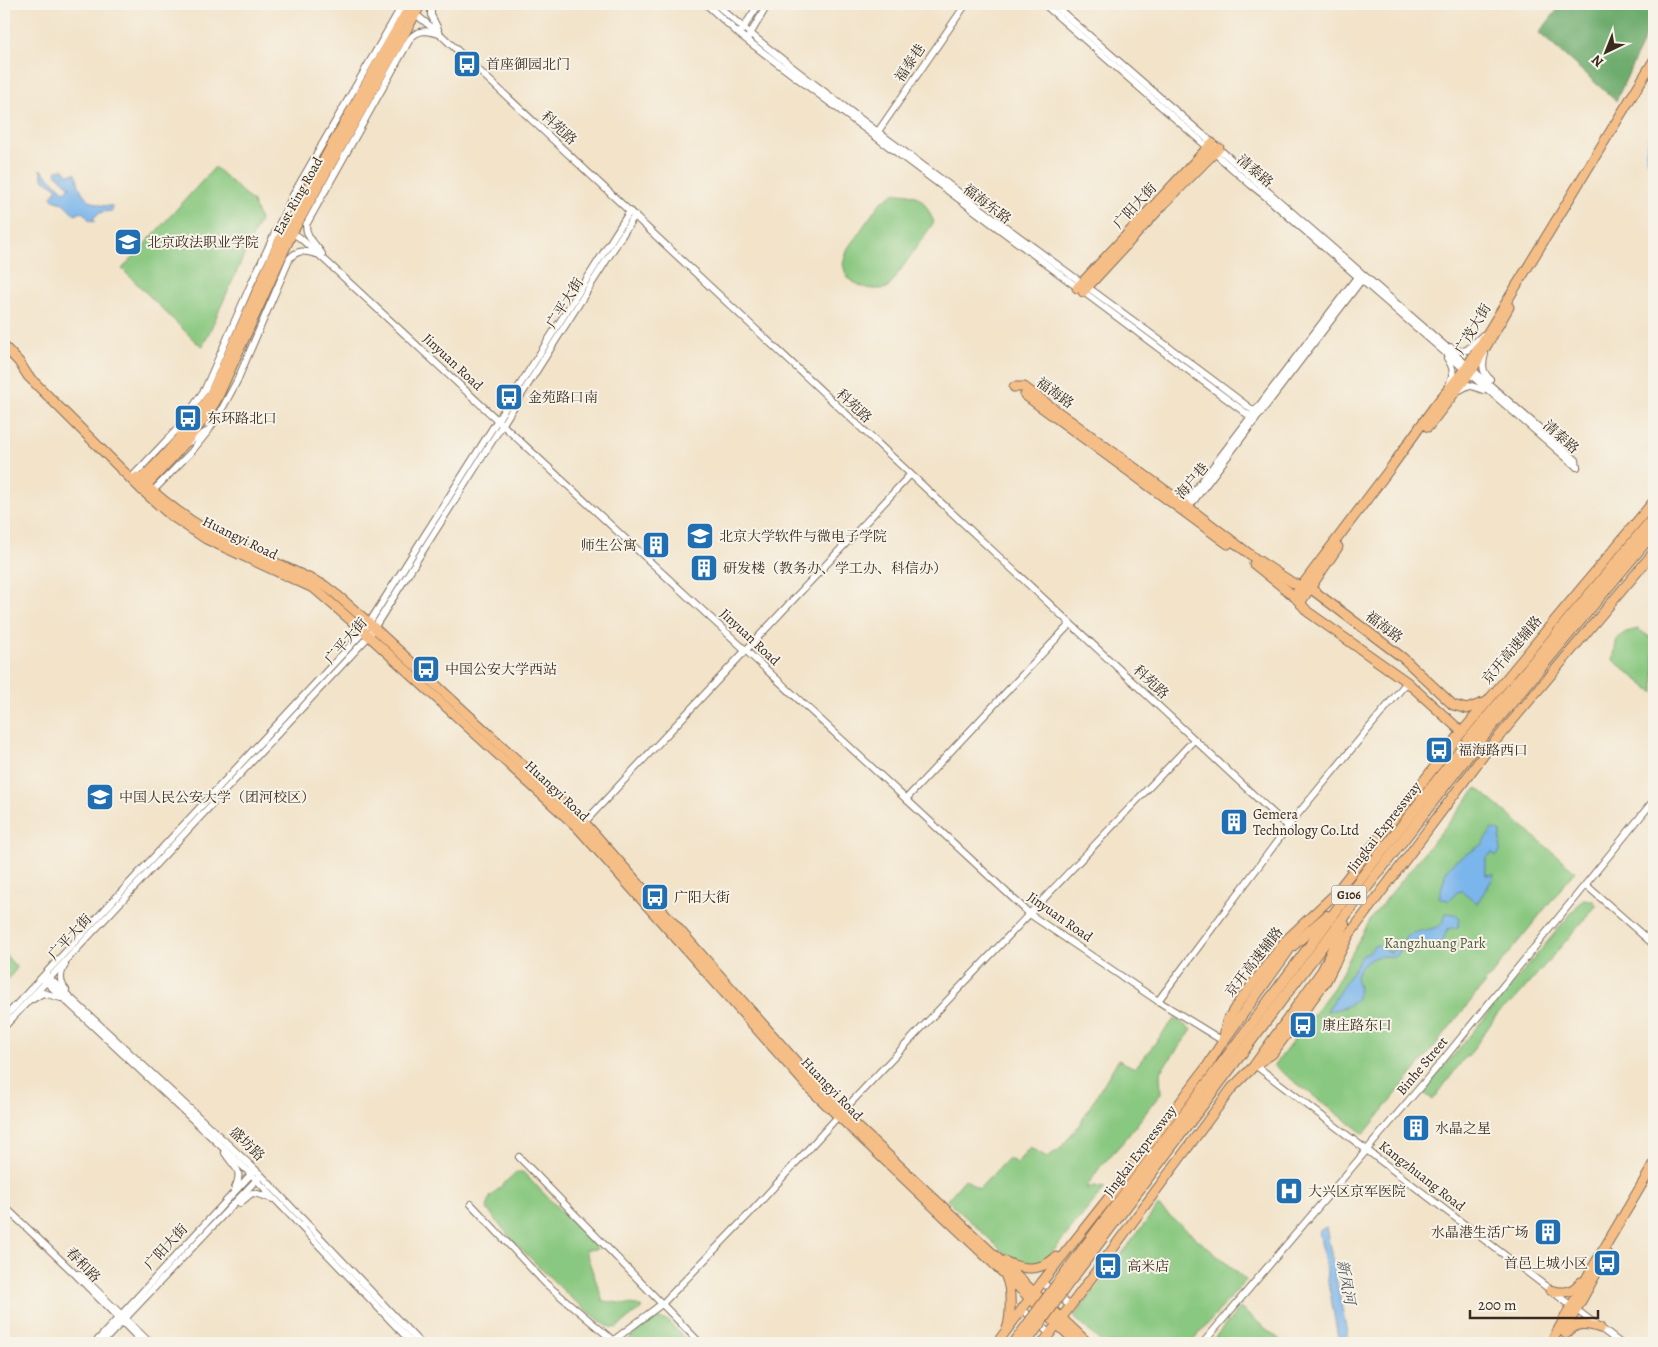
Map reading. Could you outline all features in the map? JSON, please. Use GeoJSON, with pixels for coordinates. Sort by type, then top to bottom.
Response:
{"type":"FeatureCollection","features":[{"type":"Feature","properties":{"kind":"highway","name":"Jingkai Expressway"},"geometry":{"type":"LineString","coordinates":[[1018,1343],[1348,904],[1470,738],[1654,517]]}},
{"type":"Feature","properties":{"kind":"highway","name":"Jingkai Expressway"},"geometry":{"type":"LineString","coordinates":[[1348,904],[1477,744],[1654,532]]}},
{"type":"Feature","properties":{"kind":"highway"},"geometry":{"type":"LineString","coordinates":[[1223,1041],[1290,948],[1348,904]]}},
{"type":"Feature","properties":{"kind":"highway"},"geometry":{"type":"LineString","coordinates":[[1256,1064],[1323,970],[1348,904]]}},
{"type":"Feature","properties":{"kind":"main road"},"geometry":{"type":"LineString","coordinates":[[408,7],[428,4]]}},
{"type":"Feature","properties":{"kind":"main road","name":"East Ring Road"},"geometry":{"type":"LineString","coordinates":[[141,485],[184,445],[201,424],[217,399],[251,325],[285,229],[308,205],[384,70],[408,7]]}},
{"type":"Feature","properties":{"kind":"main road","name":"East Ring Road"},"geometry":{"type":"LineString","coordinates":[[141,485],[195,419],[215,387],[285,229],[408,7]]}},
{"type":"Feature","properties":{"kind":"main road","name":"广茂大街"},"geometry":{"type":"LineString","coordinates":[[1468,369],[1491,324],[1654,60]]}},
{"type":"Feature","properties":{"kind":"main road","name":"广茂大街"},"geometry":{"type":"LineString","coordinates":[[1297,599],[1488,344],[1654,70]]}},
{"type":"Feature","properties":{"kind":"main road","name":"广阳大街"},"geometry":{"type":"LineString","coordinates":[[1082,287],[1213,148]]}},
{"type":"Feature","properties":{"kind":"main road","name":"Huangyi Road"},"geometry":{"type":"LineString","coordinates":[[4,346],[19,362],[33,372],[141,485],[211,533],[324,585],[337,594],[369,629],[581,825],[814,1082],[840,1114],[1005,1275],[1032,1296]]}},
{"type":"Feature","properties":{"kind":"main road","name":"福海路"},"geometry":{"type":"LineString","coordinates":[[1462,732],[1407,682],[1308,612],[1297,599],[1185,507],[1014,387],[1024,387],[1256,559],[1293,583],[1305,587],[1412,665],[1453,705],[1467,709],[1475,708],[1487,702]]}},
{"type":"Feature","properties":{"kind":"main road","name":"京开高速辅路"},"geometry":{"type":"LineString","coordinates":[[997,1343],[1208,1066],[1223,1041],[1227,1021],[1236,1006],[1285,941],[1334,895],[1462,732],[1654,501]]}},
{"type":"Feature","properties":{"kind":"main road"},"geometry":{"type":"LineString","coordinates":[[1043,1343],[1232,1088],[1256,1064],[1272,1054],[1326,981],[1349,935],[1486,752],[1654,552]]}},
{"type":"Feature","properties":{"kind":"main road","name":"Huangyi Road"},"geometry":{"type":"LineString","coordinates":[[840,1114],[998,1259],[1032,1296]]}},
{"type":"Feature","properties":{"kind":"main road"},"geometry":{"type":"LineString","coordinates":[[1559,1341],[1588,1275],[1654,1164]]}},
{"type":"Feature","properties":{"kind":"main road"},"geometry":{"type":"LineString","coordinates":[[1551,1343],[1574,1308],[1654,1173]]}},
{"type":"Feature","properties":{"kind":"main road"},"geometry":{"type":"LineString","coordinates":[[998,1259],[1020,1268],[1036,1268],[1049,1264],[1062,1250],[1070,1246]]}},
{"type":"Feature","properties":{"kind":"main road"},"geometry":{"type":"LineString","coordinates":[[1005,1275],[1009,1283],[1010,1293],[1008,1324],[1005,1333]]}},
{"type":"Feature","properties":{"kind":"main road"},"geometry":{"type":"LineString","coordinates":[[1550,1290],[1568,1293],[1576,1289],[1588,1275]]}},
{"type":"Feature","properties":{"kind":"main road"},"geometry":{"type":"LineString","coordinates":[[1032,1296],[1059,1321],[1088,1343]]}},
{"type":"Feature","properties":{"kind":"main road"},"geometry":{"type":"LineString","coordinates":[[1059,1321],[1077,1343]]}},
{"type":"Feature","properties":{"kind":"main road"},"geometry":{"type":"LineString","coordinates":[[1559,1341],[1576,1325],[1584,1324],[1600,1328]]}},
{"type":"Feature","properties":{"kind":"street"},"geometry":{"type":"LineString","coordinates":[[428,4],[431,15],[442,35]]}},
{"type":"Feature","properties":{"kind":"street","name":"福海东路"},"geometry":{"type":"LineString","coordinates":[[706,4],[1255,416]]}},
{"type":"Feature","properties":{"kind":"street","name":"福海东路"},"geometry":{"type":"LineString","coordinates":[[716,4],[741,30]]}},
{"type":"Feature","properties":{"kind":"street"},"geometry":{"type":"LineString","coordinates":[[741,30],[758,4]]}},
{"type":"Feature","properties":{"kind":"street"},"geometry":{"type":"LineString","coordinates":[[749,36],[768,4]]}},
{"type":"Feature","properties":{"kind":"street","name":"福泰巷"},"geometry":{"type":"LineString","coordinates":[[877,134],[966,4]]}},
{"type":"Feature","properties":{"kind":"street","name":"清泰路"},"geometry":{"type":"LineString","coordinates":[[1044,4],[1361,276],[1445,345],[1468,369],[1491,394],[1577,468],[1576,460],[1503,396],[1468,369],[1436,346],[1361,276]]}},
{"type":"Feature","properties":{"kind":"street","name":"清泰路"},"geometry":{"type":"LineString","coordinates":[[1053,4],[1213,148]]}},
{"type":"Feature","properties":{"kind":"street"},"geometry":{"type":"LineString","coordinates":[[141,485],[163,445],[194,407],[205,389],[243,302],[285,229],[293,195],[356,86],[408,7]]}},
{"type":"Feature","properties":{"kind":"street","name":"科苑路"},"geometry":{"type":"LineString","coordinates":[[408,7],[442,35],[1288,827]]}},
{"type":"Feature","properties":{"kind":"street"},"geometry":{"type":"LineString","coordinates":[[306,226],[414,33],[428,31],[442,35]]}},
{"type":"Feature","properties":{"kind":"street"},"geometry":{"type":"LineString","coordinates":[[384,70],[401,55]]}},
{"type":"Feature","properties":{"kind":"street"},"geometry":{"type":"LineString","coordinates":[[373,106],[376,82]]}},
{"type":"Feature","properties":{"kind":"street"},"geometry":{"type":"LineString","coordinates":[[350,111],[356,86]]}},
{"type":"Feature","properties":{"kind":"street"},"geometry":{"type":"LineString","coordinates":[[320,148],[337,133]]}},
{"type":"Feature","properties":{"kind":"street"},"geometry":{"type":"LineString","coordinates":[[308,205],[306,232],[327,262]]}},
{"type":"Feature","properties":{"kind":"street","name":"广平大街"},"geometry":{"type":"LineString","coordinates":[[4,1028],[45,978],[70,956],[369,629],[633,213]]}},
{"type":"Feature","properties":{"kind":"street","name":"Jinyuan Road"},"geometry":{"type":"LineString","coordinates":[[285,229],[299,237],[327,262],[1030,914],[1158,1001],[1223,1041]]}},
{"type":"Feature","properties":{"kind":"street"},"geometry":{"type":"LineString","coordinates":[[141,485],[192,451],[209,430],[223,407],[242,368],[290,258],[295,253],[307,251],[319,255]]}},
{"type":"Feature","properties":{"kind":"street","name":"海户巷"},"geometry":{"type":"LineString","coordinates":[[1185,507],[1361,276]]}},
{"type":"Feature","properties":{"kind":"street"},"geometry":{"type":"LineString","coordinates":[[243,302],[263,278]]}},
{"type":"Feature","properties":{"kind":"street"},"geometry":{"type":"LineString","coordinates":[[251,325],[271,303]]}},
{"type":"Feature","properties":{"kind":"street"},"geometry":{"type":"LineString","coordinates":[[1445,345],[1460,351],[1467,350],[1472,347],[1491,324]]}},
{"type":"Feature","properties":{"kind":"street"},"geometry":{"type":"LineString","coordinates":[[242,368],[243,342]]}},
{"type":"Feature","properties":{"kind":"street"},"geometry":{"type":"LineString","coordinates":[[1488,344],[1482,363],[1483,371],[1503,396]]}},
{"type":"Feature","properties":{"kind":"street"},"geometry":{"type":"LineString","coordinates":[[1436,346],[1452,365],[1453,370],[1446,398]]}},
{"type":"Feature","properties":{"kind":"street"},"geometry":{"type":"LineString","coordinates":[[215,366],[215,387]]}},
{"type":"Feature","properties":{"kind":"street"},"geometry":{"type":"LineString","coordinates":[[1446,398],[1469,385],[1491,394]]}},
{"type":"Feature","properties":{"kind":"street"},"geometry":{"type":"LineString","coordinates":[[184,445],[209,430]]}},
{"type":"Feature","properties":{"kind":"street"},"geometry":{"type":"LineString","coordinates":[[581,825],[910,475]]}},
{"type":"Feature","properties":{"kind":"street"},"geometry":{"type":"LineString","coordinates":[[906,799],[1070,624]]}},
{"type":"Feature","properties":{"kind":"street","name":"广平大街"},"geometry":{"type":"LineString","coordinates":[[4,1018],[45,978],[369,629]]}},
{"type":"Feature","properties":{"kind":"street"},"geometry":{"type":"LineString","coordinates":[[1158,1001],[1288,827],[1407,682]]}},
{"type":"Feature","properties":{"kind":"street"},"geometry":{"type":"LineString","coordinates":[[470,1204],[545,1283],[613,1343],[663,1303],[752,1211],[840,1114],[1194,740]]}},
{"type":"Feature","properties":{"kind":"street","name":"Binhe Street"},"geometry":{"type":"LineString","coordinates":[[1202,1343],[1368,1150],[1654,800]]}},
{"type":"Feature","properties":{"kind":"street"},"geometry":{"type":"LineString","coordinates":[[1586,885],[1654,945]]}},
{"type":"Feature","properties":{"kind":"street"},"geometry":{"type":"LineString","coordinates":[[70,956],[63,969],[61,982],[82,1008]]}},
{"type":"Feature","properties":{"kind":"street","name":"盛坊路"},"geometry":{"type":"LineString","coordinates":[[45,978],[67,1001],[222,1146],[256,1174],[277,1201],[412,1343]]}},
{"type":"Feature","properties":{"kind":"street","name":"盛坊路"},"geometry":{"type":"LineString","coordinates":[[45,978],[82,1008],[256,1174],[420,1343]]}},
{"type":"Feature","properties":{"kind":"street"},"geometry":{"type":"LineString","coordinates":[[24,1005],[43,993],[67,1001]]}},
{"type":"Feature","properties":{"kind":"street","name":"Kangzhuang Road"},"geometry":{"type":"LineString","coordinates":[[1256,1064],[1620,1343]]}},
{"type":"Feature","properties":{"kind":"street"},"geometry":{"type":"LineString","coordinates":[[222,1146],[227,1156],[237,1167],[239,1174],[230,1196]]}},
{"type":"Feature","properties":{"kind":"street"},"geometry":{"type":"LineString","coordinates":[[519,1157],[700,1343]]}},
{"type":"Feature","properties":{"kind":"street","name":"广阳大街"},"geometry":{"type":"LineString","coordinates":[[102,1343],[121,1318],[230,1196],[256,1174]]}},
{"type":"Feature","properties":{"kind":"street","name":"广阳大街"},"geometry":{"type":"LineString","coordinates":[[95,1343],[228,1209],[256,1174]]}},
{"type":"Feature","properties":{"kind":"street"},"geometry":{"type":"LineString","coordinates":[[228,1209],[235,1208],[252,1193],[277,1201]]}},
{"type":"Feature","properties":{"kind":"street","name":"春和路"},"geometry":{"type":"LineString","coordinates":[[4,1206],[72,1271],[84,1278],[121,1318]]}},
{"type":"Feature","properties":{"kind":"street"},"geometry":{"type":"LineString","coordinates":[[1042,1282],[1070,1306]]}},
{"type":"Feature","properties":{"kind":"street"},"geometry":{"type":"LineString","coordinates":[[1022,1309],[1050,1334]]}},
{"type":"Feature","properties":{"kind":"street"},"geometry":{"type":"LineString","coordinates":[[121,1318],[142,1343]]}},
{"type":"Feature","properties":{"kind":"street"},"geometry":{"type":"LineString","coordinates":[[121,1318],[150,1343]]}},
{"type":"Feature","properties":{"kind":"green space"},"geometry":{"type":"Polygon","coordinates":[[[1562,4],[1654,4],[1654,17],[1616,101],[1539,33],[1562,4]]]}},
{"type":"Feature","properties":{"kind":"green space"},"geometry":{"type":"Polygon","coordinates":[[[215,167],[253,202],[260,220],[203,346],[196,342],[122,269],[215,167]]]}},
{"type":"Feature","properties":{"kind":"green space"},"geometry":{"type":"Polygon","coordinates":[[[894,193],[916,196],[924,203],[934,222],[888,288],[866,288],[847,278],[843,264],[848,248],[880,203],[894,193]]]}},
{"type":"Feature","properties":{"kind":"green space"},"geometry":{"type":"Polygon","coordinates":[[[1638,629],[1654,640],[1654,693],[1613,660],[1617,638],[1626,632],[1638,629]]]}},
{"type":"Feature","properties":{"kind":"green space","name":"Kangzhuang Park"},"geometry":{"type":"Polygon","coordinates":[[[1477,788],[1575,871],[1364,1134],[1274,1066],[1334,987],[1371,918],[1477,788]]]}},
{"type":"Feature","properties":{"kind":"green space"},"geometry":{"type":"Polygon","coordinates":[[[1583,899],[1592,900],[1597,905],[1512,1003],[1498,1013],[1468,1057],[1466,1056],[1433,1100],[1423,1092],[1583,899]]]}},
{"type":"Feature","properties":{"kind":"green space"},"geometry":{"type":"Polygon","coordinates":[[[4,953],[17,968],[4,984],[4,953]]]}},
{"type":"Feature","properties":{"kind":"green space"},"geometry":{"type":"Polygon","coordinates":[[[1175,1018],[1192,1030],[1160,1072],[1161,1093],[1124,1141],[1100,1167],[1086,1188],[1095,1186],[1105,1188],[1045,1261],[1031,1267],[1020,1267],[947,1200],[965,1179],[979,1189],[1008,1158],[1017,1163],[1030,1147],[1047,1157],[1060,1149],[1079,1125],[1118,1060],[1135,1068],[1175,1018]]]}},
{"type":"Feature","properties":{"kind":"green space"},"geometry":{"type":"Polygon","coordinates":[[[516,1172],[523,1172],[598,1249],[585,1250],[603,1301],[636,1305],[642,1308],[616,1328],[607,1326],[570,1297],[514,1242],[487,1209],[490,1197],[516,1172]]]}},
{"type":"Feature","properties":{"kind":"green space"},"geometry":{"type":"Polygon","coordinates":[[[1158,1206],[1246,1280],[1191,1343],[1102,1343],[1074,1317],[1158,1206]]]}},
{"type":"Feature","properties":{"kind":"green space"},"geometry":{"type":"Polygon","coordinates":[[[1240,1308],[1284,1343],[1210,1343],[1240,1308]]]}},
{"type":"Feature","properties":{"kind":"green space"},"geometry":{"type":"Polygon","coordinates":[[[652,1318],[667,1320],[689,1343],[626,1342],[652,1318]]]}},
{"type":"Feature","properties":{"kind":"water"},"geometry":{"type":"Polygon","coordinates":[[[40,169],[65,192],[70,187],[56,174],[57,170],[64,169],[69,175],[75,173],[81,190],[87,198],[101,205],[112,206],[112,211],[102,212],[94,217],[94,222],[89,220],[82,212],[75,215],[63,203],[53,200],[51,197],[57,188],[43,179],[40,169]]]}},
{"type":"Feature","properties":{"kind":"water"},"geometry":{"type":"Polygon","coordinates":[[[1492,829],[1501,832],[1500,852],[1497,856],[1492,853],[1486,858],[1486,875],[1494,874],[1477,903],[1462,891],[1457,892],[1449,901],[1439,897],[1446,871],[1455,861],[1483,844],[1492,829]]]}},
{"type":"Feature","properties":{"kind":"water"},"geometry":{"type":"Polygon","coordinates":[[[1446,913],[1458,916],[1460,920],[1458,927],[1448,929],[1442,942],[1430,946],[1421,941],[1405,943],[1401,946],[1398,955],[1371,959],[1356,975],[1359,989],[1356,999],[1348,1006],[1327,1011],[1363,954],[1369,952],[1377,945],[1386,951],[1392,952],[1409,934],[1438,927],[1443,922],[1446,913]]]}},
{"type":"Feature","properties":{"kind":"water"},"geometry":{"type":"Polygon","coordinates":[[[1326,1227],[1349,1343],[1339,1343],[1319,1231],[1326,1227]]]}},
{"type":"Feature","properties":{"kind":"waterway","name":"新凤河"},"geometry":{"type":"LineString","coordinates":[[1654,133],[1649,152],[1654,168]]}},
{"type":"Feature","properties":{"kind":"place","name":"首座御园北门"},"geometry":{"type":"Point","coordinates":[467,64]}},
{"type":"Feature","properties":{"kind":"place","name":"北京政法职业学院"},"geometry":{"type":"Point","coordinates":[128,242]}},
{"type":"Feature","properties":{"kind":"place","name":"金苑路口南"},"geometry":{"type":"Point","coordinates":[509,397]}},
{"type":"Feature","properties":{"kind":"place","name":"东环路北口"},"geometry":{"type":"Point","coordinates":[188,418]}},
{"type":"Feature","properties":{"kind":"place","name":"北京大学软件与微电子学院"},"geometry":{"type":"Point","coordinates":[700,536]}},
{"type":"Feature","properties":{"kind":"place","name":"师生公寓"},"geometry":{"type":"Point","coordinates":[656,545]}},
{"type":"Feature","properties":{"kind":"place","name":"研发楼（教务办、学工办、科信办）"},"geometry":{"type":"Point","coordinates":[704,568]}},
{"type":"Feature","properties":{"kind":"place","name":"中国公安大学西站"},"geometry":{"type":"Point","coordinates":[426,669]}},
{"type":"Feature","properties":{"kind":"place","name":"福海路西口"},"geometry":{"type":"Point","coordinates":[1439,750]}},
{"type":"Feature","properties":{"kind":"place","name":"中国人民公安大学（团河校区）"},"geometry":{"type":"Point","coordinates":[100,797]}},
{"type":"Feature","properties":{"kind":"place","name":"Gemera Technology Co.Ltd"},"geometry":{"type":"Point","coordinates":[1234,822]}},
{"type":"Feature","properties":{"kind":"place","name":"广阳大街"},"geometry":{"type":"Point","coordinates":[655,897]}},
{"type":"Feature","properties":{"kind":"place","name":"康庄路东口"},"geometry":{"type":"Point","coordinates":[1303,1025]}},
{"type":"Feature","properties":{"kind":"place","name":"水晶之星"},"geometry":{"type":"Point","coordinates":[1416,1128]}},
{"type":"Feature","properties":{"kind":"place","name":"大兴区京军医院"},"geometry":{"type":"Point","coordinates":[1289,1191]}},
{"type":"Feature","properties":{"kind":"place","name":"水晶港生活广场"},"geometry":{"type":"Point","coordinates":[1548,1232]}},
{"type":"Feature","properties":{"kind":"place","name":"首邑上城小区"},"geometry":{"type":"Point","coordinates":[1607,1263]}},
{"type":"Feature","properties":{"kind":"place","name":"高米店"},"geometry":{"type":"Point","coordinates":[1108,1266]}}]}
